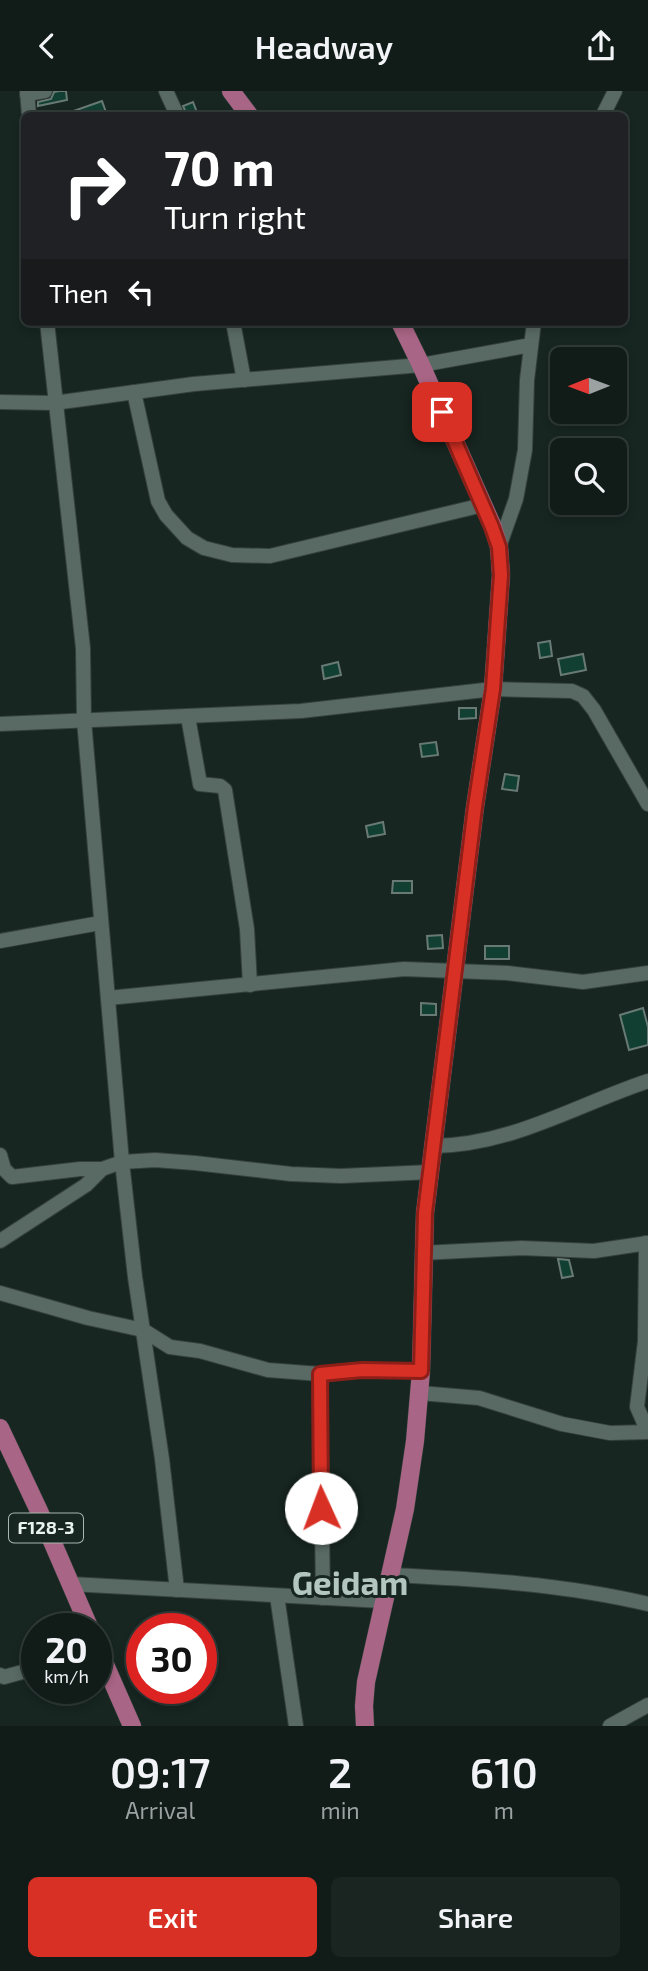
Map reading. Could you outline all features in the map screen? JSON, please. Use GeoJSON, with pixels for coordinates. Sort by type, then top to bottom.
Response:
{"type":"FeatureCollection","features":[{"type":"Feature","properties":{"kind":"main road"},"geometry":{"type":"LineString","coordinates":[[231,91],[247,112]]}},
{"type":"Feature","properties":{"kind":"main road"},"geometry":{"type":"LineString","coordinates":[[365,1726],[366,1682],[407,1496],[420,1393],[422,1253],[475,807],[493,689],[501,575],[499,547],[483,505],[402,326]]}},
{"type":"Feature","properties":{"kind":"main road","name":"F128-3"},"geometry":{"type":"LineString","coordinates":[[0,1428],[83,1613]]}},
{"type":"Feature","properties":{"kind":"main road"},"geometry":{"type":"LineString","coordinates":[[112,1680],[132,1726]]}},
{"type":"Feature","properties":{"kind":"street"},"geometry":{"type":"LineString","coordinates":[[29,112],[27,92],[45,91]]}},
{"type":"Feature","properties":{"kind":"street"},"geometry":{"type":"LineString","coordinates":[[166,91],[176,112]]}},
{"type":"Feature","properties":{"kind":"street"},"geometry":{"type":"LineString","coordinates":[[604,112],[615,91]]}},
{"type":"Feature","properties":{"kind":"street"},"geometry":{"type":"LineString","coordinates":[[47,326],[83,647],[84,720],[122,1162],[177,1590]]}},
{"type":"Feature","properties":{"kind":"street"},"geometry":{"type":"LineString","coordinates":[[234,326],[244,380]]}},
{"type":"Feature","properties":{"kind":"street"},"geometry":{"type":"LineString","coordinates":[[499,547],[516,499],[525,450],[527,380],[533,326]]}},
{"type":"Feature","properties":{"kind":"street"},"geometry":{"type":"LineString","coordinates":[[0,403],[54,403],[244,380],[421,365],[531,345]]}},
{"type":"Feature","properties":{"kind":"street"},"geometry":{"type":"LineString","coordinates":[[134,392],[159,501],[166,515],[187,538],[204,548],[232,555],[270,556],[483,505]]}},
{"type":"Feature","properties":{"kind":"street"},"geometry":{"type":"LineString","coordinates":[[0,724],[301,711],[493,689],[572,691],[583,696],[594,710],[648,803]]}},
{"type":"Feature","properties":{"kind":"street"},"geometry":{"type":"LineString","coordinates":[[188,717],[200,784],[220,786],[225,790],[247,929],[250,985]]}},
{"type":"Feature","properties":{"kind":"street"},"geometry":{"type":"LineString","coordinates":[[0,941],[100,923]]}},
{"type":"Feature","properties":{"kind":"street"},"geometry":{"type":"LineString","coordinates":[[108,998],[404,969],[507,973],[583,982],[648,974]]}},
{"type":"Feature","properties":{"kind":"street"},"geometry":{"type":"LineString","coordinates":[[434,1146],[461,1146],[497,1139],[563,1116],[648,1081]]}},
{"type":"Feature","properties":{"kind":"street"},"geometry":{"type":"LineString","coordinates":[[0,1155],[4,1169],[12,1177],[102,1169],[122,1162],[155,1160],[303,1175],[431,1173]]}},
{"type":"Feature","properties":{"kind":"street"},"geometry":{"type":"LineString","coordinates":[[0,1241],[86,1185],[102,1169]]}},
{"type":"Feature","properties":{"kind":"street"},"geometry":{"type":"LineString","coordinates":[[420,1393],[479,1398],[562,1424],[610,1433],[648,1432],[637,1408],[645,1341],[647,1243],[594,1251],[521,1248],[422,1253]]}},
{"type":"Feature","properties":{"kind":"street"},"geometry":{"type":"LineString","coordinates":[[0,1293],[88,1318],[143,1329],[170,1347],[200,1351],[268,1370],[320,1374],[362,1370],[421,1371]]}},
{"type":"Feature","properties":{"kind":"street"},"geometry":{"type":"LineString","coordinates":[[320,1374],[323,1598]]}},
{"type":"Feature","properties":{"kind":"street"},"geometry":{"type":"LineString","coordinates":[[390,1575],[565,1588],[648,1605]]}},
{"type":"Feature","properties":{"kind":"street"},"geometry":{"type":"LineString","coordinates":[[70,1584],[383,1601]]}},
{"type":"Feature","properties":{"kind":"street"},"geometry":{"type":"LineString","coordinates":[[277,1596],[296,1726]]}},
{"type":"Feature","properties":{"kind":"street"},"geometry":{"type":"LineString","coordinates":[[0,1675],[4,1677],[21,1672]]}},
{"type":"Feature","properties":{"kind":"street"},"geometry":{"type":"LineString","coordinates":[[610,1726],[648,1705]]}},
{"type":"Feature","properties":{"kind":"building"},"geometry":{"type":"Polygon","coordinates":[[[66,91],[67,100],[38,106],[38,102],[51,99],[54,92],[66,91]]]}},
{"type":"Feature","properties":{"kind":"building"},"geometry":{"type":"Polygon","coordinates":[[[102,101],[106,112],[71,112],[102,101]]]}},
{"type":"Feature","properties":{"kind":"building"},"geometry":{"type":"Polygon","coordinates":[[[193,102],[197,112],[186,112],[183,106],[193,102]]]}},
{"type":"Feature","properties":{"kind":"building"},"geometry":{"type":"Polygon","coordinates":[[[550,641],[552,656],[540,658],[538,643],[550,641]]]}},
{"type":"Feature","properties":{"kind":"building"},"geometry":{"type":"Polygon","coordinates":[[[583,654],[586,670],[561,675],[558,659],[583,654]]]}},
{"type":"Feature","properties":{"kind":"building"},"geometry":{"type":"Polygon","coordinates":[[[338,662],[341,675],[324,679],[322,666],[338,662]]]}},
{"type":"Feature","properties":{"kind":"building"},"geometry":{"type":"Polygon","coordinates":[[[459,708],[476,708],[476,718],[459,719],[459,708]]]}},
{"type":"Feature","properties":{"kind":"building"},"geometry":{"type":"Polygon","coordinates":[[[436,742],[438,755],[422,757],[420,744],[436,742]]]}},
{"type":"Feature","properties":{"kind":"building"},"geometry":{"type":"Polygon","coordinates":[[[505,774],[519,776],[517,791],[502,789],[505,774]]]}},
{"type":"Feature","properties":{"kind":"building"},"geometry":{"type":"Polygon","coordinates":[[[383,822],[385,834],[368,837],[366,826],[383,822]]]}},
{"type":"Feature","properties":{"kind":"building"},"geometry":{"type":"Polygon","coordinates":[[[393,881],[412,881],[412,893],[392,893],[393,881]]]}},
{"type":"Feature","properties":{"kind":"building"},"geometry":{"type":"Polygon","coordinates":[[[442,935],[443,948],[428,949],[427,936],[442,935]]]}},
{"type":"Feature","properties":{"kind":"building"},"geometry":{"type":"Polygon","coordinates":[[[485,946],[509,946],[509,959],[485,959],[485,946]]]}},
{"type":"Feature","properties":{"kind":"building"},"geometry":{"type":"Polygon","coordinates":[[[421,1003],[436,1004],[436,1015],[421,1015],[421,1003]]]}},
{"type":"Feature","properties":{"kind":"building"},"geometry":{"type":"Polygon","coordinates":[[[643,1008],[648,1027],[648,1045],[629,1050],[620,1015],[643,1008]]]}},
{"type":"Feature","properties":{"kind":"building"},"geometry":{"type":"Polygon","coordinates":[[[558,1259],[569,1260],[573,1276],[562,1278],[558,1259]]]}},
{"type":"Feature","properties":{"kind":"district","name":"Geidam"},"geometry":{"type":"Point","coordinates":[350,1583]}},
{"type":"Feature","properties":{"kind":"route"},"geometry":{"type":"LineString","coordinates":[[321,1508],[320,1374],[362,1370],[421,1371],[425,1213],[475,807],[493,689],[501,575],[499,547],[492,527],[442,412]]}}]}
